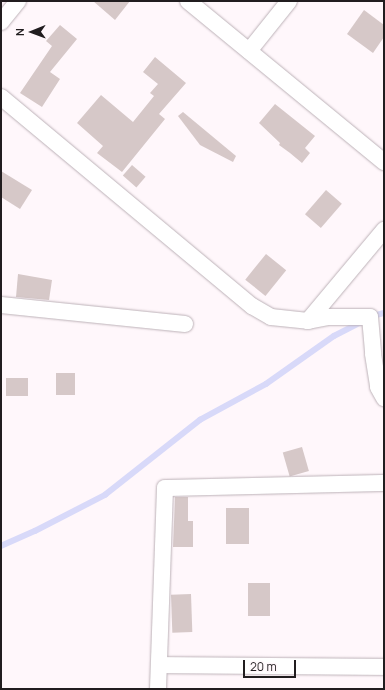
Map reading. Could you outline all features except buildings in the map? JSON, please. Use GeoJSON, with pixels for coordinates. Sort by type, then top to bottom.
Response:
{"type":"FeatureCollection","features":[{"type":"Feature","properties":{"kind":"street"},"geometry":{"type":"LineString","coordinates":[[1,22],[18,1]]}},
{"type":"Feature","properties":{"kind":"street"},"geometry":{"type":"LineString","coordinates":[[188,1],[384,162]]}},
{"type":"Feature","properties":{"kind":"street"},"geometry":{"type":"LineString","coordinates":[[249,51],[289,1]]}},
{"type":"Feature","properties":{"kind":"street"},"geometry":{"type":"LineString","coordinates":[[1,97],[252,306],[271,318],[308,321],[329,317],[370,317],[377,381],[384,398]]}},
{"type":"Feature","properties":{"kind":"street"},"geometry":{"type":"LineString","coordinates":[[308,321],[384,230]]}},
{"type":"Feature","properties":{"kind":"street"},"geometry":{"type":"LineString","coordinates":[[1,305],[185,324]]}},
{"type":"Feature","properties":{"kind":"street"},"geometry":{"type":"LineString","coordinates":[[158,689],[165,488],[384,483]]}},
{"type":"Feature","properties":{"kind":"street"},"geometry":{"type":"LineString","coordinates":[[159,664],[384,667]]}},
{"type":"Feature","properties":{"kind":"waterway"},"geometry":{"type":"LineString","coordinates":[[370,317],[384,313]]}},
{"type":"Feature","properties":{"kind":"waterway"},"geometry":{"type":"LineString","coordinates":[[1,546],[35,531],[105,495],[200,420],[266,384],[334,336],[361,322]]}}]}
